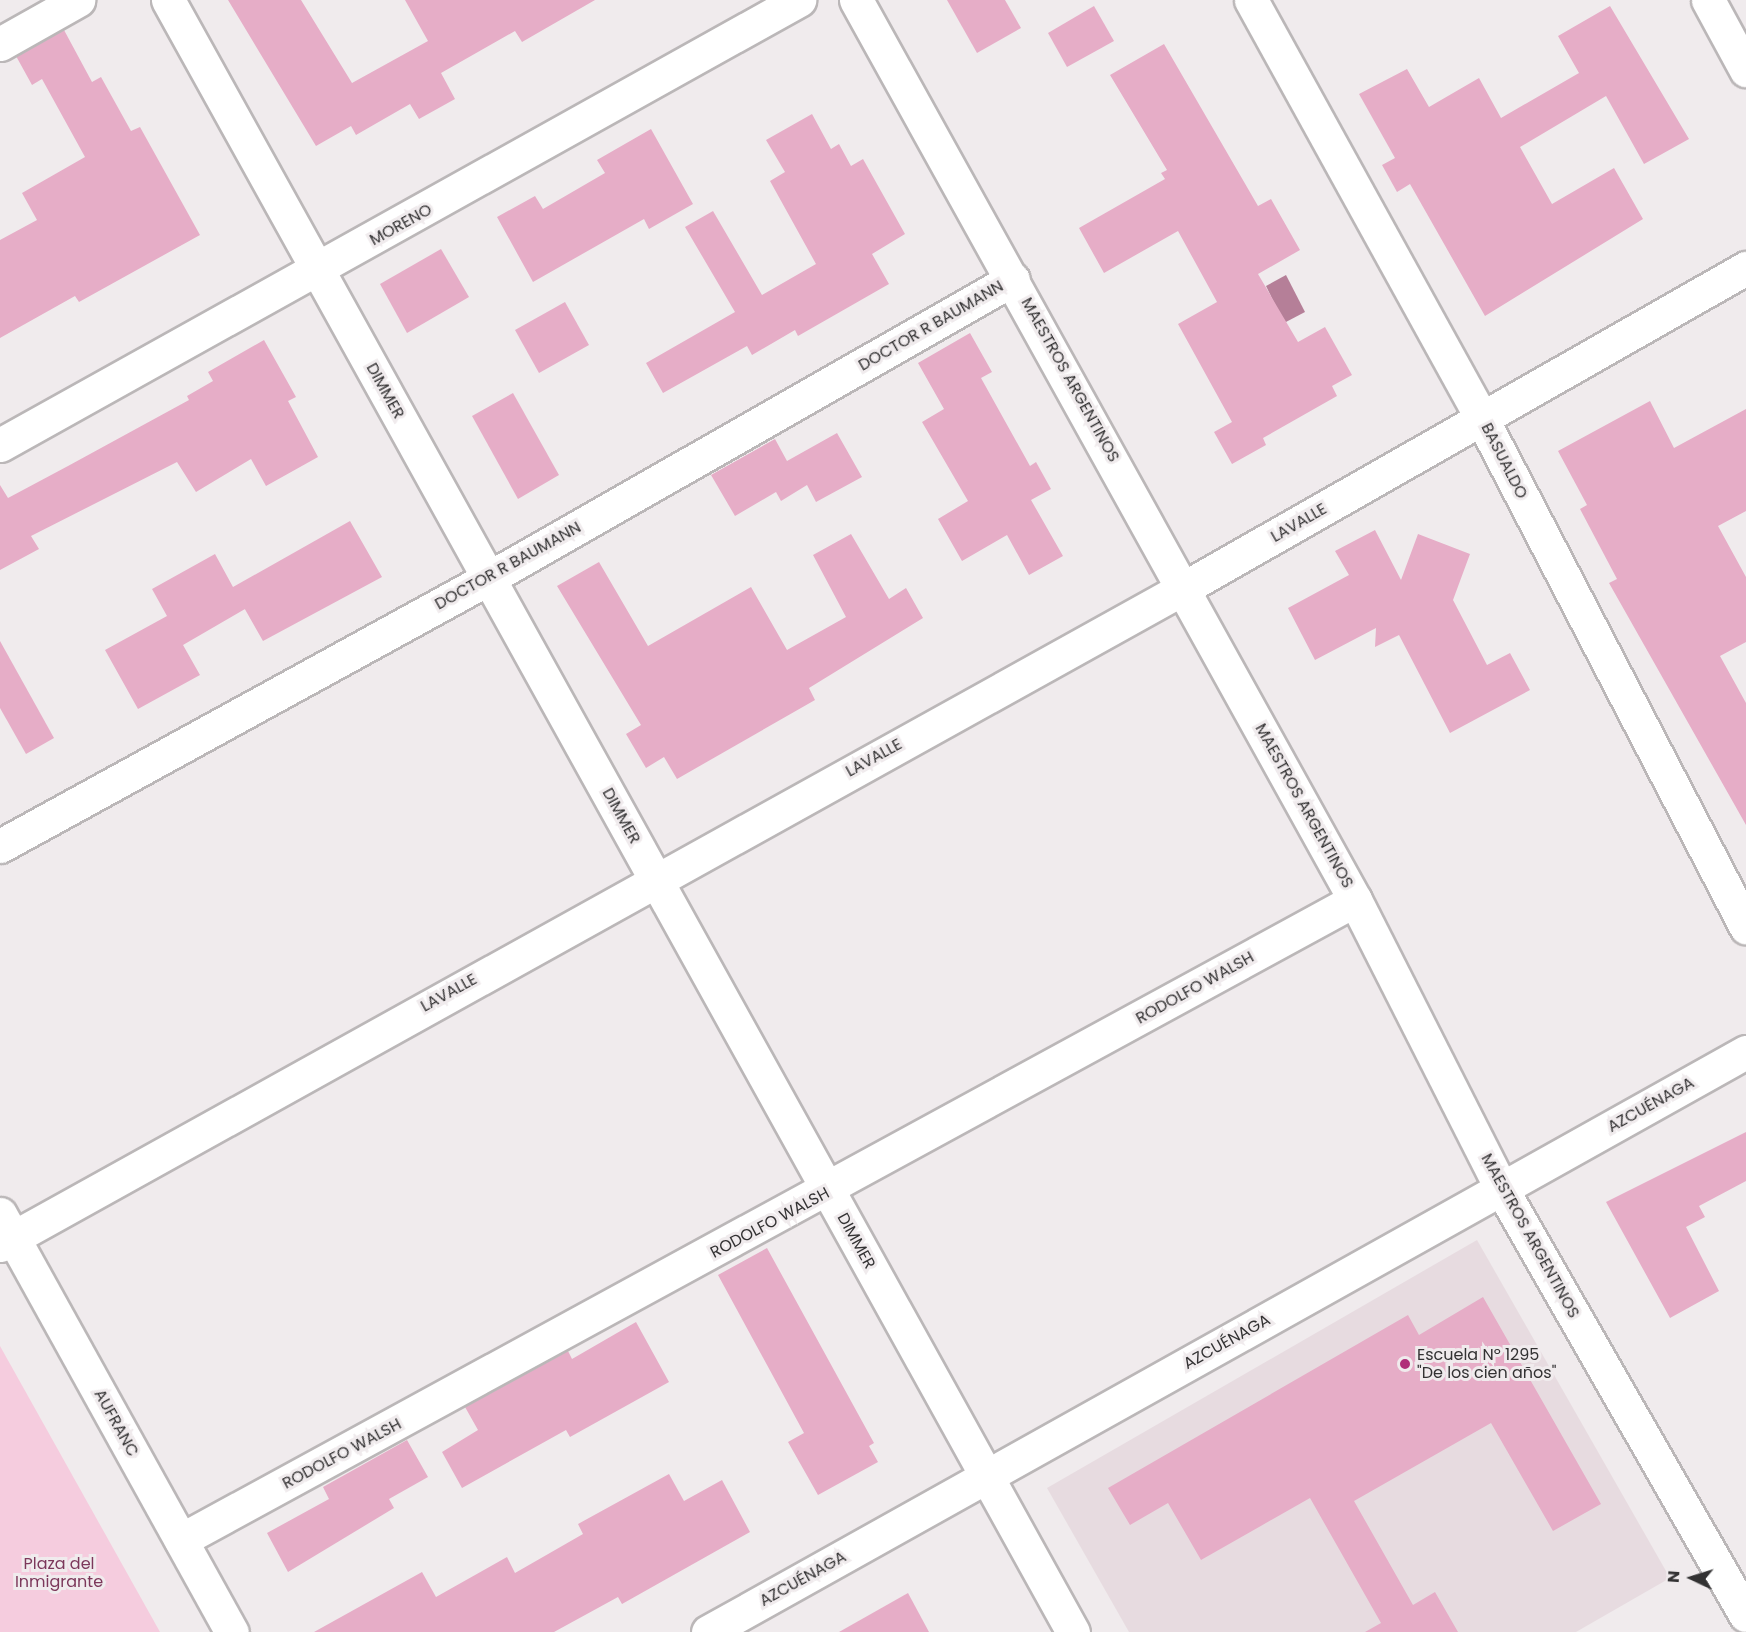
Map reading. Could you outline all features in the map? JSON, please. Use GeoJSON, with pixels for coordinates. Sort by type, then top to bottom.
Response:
{"type":"FeatureCollection","features":[{"type":"Feature","properties":{"kind":"street"},"geometry":{"type":"LineString","coordinates":[[0,44],[78,0]]}},
{"type":"Feature","properties":{"kind":"street","name":"DIMMER"},"geometry":{"type":"LineString","coordinates":[[168,0],[1073,1632]]}},
{"type":"Feature","properties":{"kind":"street","name":"MORENO"},"geometry":{"type":"LineString","coordinates":[[0,445],[318,272],[799,0]]}},
{"type":"Feature","properties":{"kind":"street","name":"MAESTROS ARGENTINOS"},"geometry":{"type":"LineString","coordinates":[[856,0],[1185,588],[1356,900],[1501,1188],[1746,1615]]}},
{"type":"Feature","properties":{"kind":"street","name":"BASUALDO"},"geometry":{"type":"LineString","coordinates":[[1251,0],[1482,419],[1746,927]]}},
{"type":"Feature","properties":{"kind":"street"},"geometry":{"type":"LineString","coordinates":[[1708,0],[1746,70]]}},
{"type":"Feature","properties":{"kind":"street","name":"LAVALLE"},"geometry":{"type":"LineString","coordinates":[[4,1232],[1185,588],[1746,268]]}},
{"type":"Feature","properties":{"kind":"street","name":"DOCTOR R BAUMANN"},"geometry":{"type":"LineString","coordinates":[[0,846],[489,578],[1013,279]]}},
{"type":"Feature","properties":{"kind":"street","name":"RODOLFO WALSH"},"geometry":{"type":"LineString","coordinates":[[181,1540],[828,1192],[1356,900]]}},
{"type":"Feature","properties":{"kind":"street","name":"AZCUÉNAGA"},"geometry":{"type":"LineString","coordinates":[[708,1632],[1746,1052]]}},
{"type":"Feature","properties":{"kind":"street","name":"AUFRANC"},"geometry":{"type":"LineString","coordinates":[[4,1232],[232,1632]]}},
{"type":"Feature","properties":{"kind":"shaded area"},"geometry":{"type":"Polygon","coordinates":[[[1286,275],[1305,312],[1284,323],[1266,286],[1286,275]]]}},
{"type":"Feature","properties":{"kind":"shaded area","name":"Escuela Nº 1295 \"De los cien años\""},"geometry":{"type":"Polygon","coordinates":[[[1477,1240],[1670,1578],[1576,1632],[1129,1632],[1047,1488],[1477,1240]]]}},
{"type":"Feature","properties":{"kind":"green space","name":"Plaza del Inmigrante"},"geometry":{"type":"Polygon","coordinates":[[[0,1346],[160,1632],[0,1632],[0,1346]]]}},
{"type":"Feature","properties":{"kind":"building"},"geometry":{"type":"Polygon","coordinates":[[[228,0],[301,0],[352,83],[428,41],[405,0],[595,0],[522,42],[515,31],[441,73],[455,99],[419,119],[410,104],[356,135],[351,126],[316,146],[228,0]]]}},
{"type":"Feature","properties":{"kind":"building"},"geometry":{"type":"Polygon","coordinates":[[[947,0],[1005,0],[1021,28],[977,53],[947,0]]]}},
{"type":"Feature","properties":{"kind":"building"},"geometry":{"type":"Polygon","coordinates":[[[1094,6],[1114,41],[1067,67],[1048,33],[1094,6]]]}},
{"type":"Feature","properties":{"kind":"building"},"geometry":{"type":"Polygon","coordinates":[[[1610,6],[1689,139],[1644,164],[1606,96],[1520,147],[1552,204],[1614,168],[1643,219],[1485,316],[1410,184],[1397,192],[1382,165],[1395,158],[1359,94],[1407,69],[1429,107],[1479,78],[1501,118],[1579,73],[1558,36],[1610,6]]]}},
{"type":"Feature","properties":{"kind":"building"},"geometry":{"type":"Polygon","coordinates":[[[64,30],[92,82],[101,77],[131,131],[140,127],[200,235],[79,302],[75,296],[0,338],[0,240],[37,220],[22,193],[85,157],[42,79],[32,85],[16,56],[64,30]]]}},
{"type":"Feature","properties":{"kind":"building"},"geometry":{"type":"Polygon","coordinates":[[[1164,44],[1258,206],[1271,199],[1300,250],[1258,274],[1298,342],[1325,327],[1352,375],[1332,386],[1337,396],[1263,438],[1266,445],[1232,464],[1214,432],[1232,422],[1178,324],[1217,302],[1178,231],[1104,273],[1079,228],[1165,179],[1161,173],[1167,170],[1110,75],[1164,44]]]}},
{"type":"Feature","properties":{"kind":"building"},"geometry":{"type":"Polygon","coordinates":[[[812,114],[831,149],[839,144],[851,166],[863,159],[905,234],[872,254],[889,284],[798,336],[795,330],[752,355],[747,346],[663,393],[646,363],[735,312],[685,227],[713,211],[762,295],[816,264],[770,181],[785,172],[766,140],[812,114]]]}},
{"type":"Feature","properties":{"kind":"building"},"geometry":{"type":"Polygon","coordinates":[[[651,129],[693,204],[649,229],[644,219],[533,282],[497,217],[535,196],[543,209],[605,173],[597,160],[651,129]]]}},
{"type":"Feature","properties":{"kind":"building"},"geometry":{"type":"Polygon","coordinates":[[[441,249],[469,297],[407,333],[380,284],[441,249]]]}},
{"type":"Feature","properties":{"kind":"building"},"geometry":{"type":"Polygon","coordinates":[[[565,302],[589,345],[539,373],[515,330],[565,302]]]}},
{"type":"Feature","properties":{"kind":"building"},"geometry":{"type":"Polygon","coordinates":[[[970,333],[992,372],[981,378],[1030,466],[1036,462],[1051,489],[1031,500],[1063,556],[1029,575],[1007,535],[962,561],[938,519],[968,501],[922,422],[944,409],[918,363],[970,333]]]}},
{"type":"Feature","properties":{"kind":"building"},"geometry":{"type":"Polygon","coordinates":[[[264,340],[296,397],[288,401],[318,457],[266,486],[251,459],[196,492],[177,462],[31,536],[39,549],[0,570],[0,485],[8,498],[189,400],[187,396],[213,381],[208,372],[264,340]]]}},
{"type":"Feature","properties":{"kind":"building"},"geometry":{"type":"Polygon","coordinates":[[[513,393],[559,475],[518,499],[472,416],[513,393]]]}},
{"type":"Feature","properties":{"kind":"building"},"geometry":{"type":"Polygon","coordinates":[[[1650,401],[1674,448],[1746,409],[1746,511],[1718,526],[1746,577],[1746,642],[1720,656],[1746,703],[1746,825],[1609,583],[1617,579],[1580,509],[1587,505],[1558,451],[1650,401]]]}},
{"type":"Feature","properties":{"kind":"building"},"geometry":{"type":"Polygon","coordinates":[[[837,433],[862,477],[816,502],[807,485],[781,501],[776,492],[735,516],[711,475],[775,439],[787,461],[837,433]]]}},
{"type":"Feature","properties":{"kind":"building"},"geometry":{"type":"Polygon","coordinates":[[[350,521],[382,577],[263,641],[245,609],[183,645],[200,675],[138,709],[105,650],[167,616],[152,589],[215,554],[233,587],[350,521]]]}},
{"type":"Feature","properties":{"kind":"building"},"geometry":{"type":"Polygon","coordinates":[[[1375,530],[1401,580],[1418,534],[1470,554],[1453,600],[1487,665],[1510,653],[1530,690],[1450,733],[1399,635],[1375,647],[1376,628],[1315,660],[1288,608],[1349,575],[1335,551],[1375,530]]]}},
{"type":"Feature","properties":{"kind":"building"},"geometry":{"type":"Polygon","coordinates":[[[851,534],[889,599],[906,588],[923,618],[809,688],[815,700],[677,779],[664,757],[646,768],[626,734],[641,725],[557,586],[599,562],[648,646],[751,587],[787,650],[846,617],[813,555],[851,534]]]}},
{"type":"Feature","properties":{"kind":"building"},"geometry":{"type":"Polygon","coordinates":[[[0,641],[54,738],[26,754],[0,708],[0,641]]]}},
{"type":"Feature","properties":{"kind":"building"},"geometry":{"type":"Polygon","coordinates":[[[1746,1132],[1746,1181],[1699,1206],[1705,1217],[1686,1227],[1719,1291],[1670,1318],[1606,1202],[1746,1132]]]}},
{"type":"Feature","properties":{"kind":"building"},"geometry":{"type":"Polygon","coordinates":[[[767,1248],[874,1443],[869,1446],[878,1462],[818,1495],[788,1442],[804,1433],[718,1275],[767,1248]]]}},
{"type":"Feature","properties":{"kind":"building"},"geometry":{"type":"Polygon","coordinates":[[[1483,1297],[1601,1504],[1553,1531],[1491,1423],[1354,1501],[1413,1605],[1435,1592],[1458,1632],[1365,1632],[1381,1623],[1310,1498],[1201,1560],[1168,1503],[1130,1525],[1108,1488],[1408,1315],[1419,1335],[1483,1297]]]}},
{"type":"Feature","properties":{"kind":"building"},"geometry":{"type":"Polygon","coordinates":[[[636,1322],[669,1382],[570,1437],[566,1430],[462,1488],[442,1452],[478,1430],[465,1407],[568,1351],[572,1359],[636,1322]]]}},
{"type":"Feature","properties":{"kind":"building"},"geometry":{"type":"Polygon","coordinates":[[[407,1440],[428,1477],[389,1499],[394,1508],[288,1572],[267,1533],[329,1499],[323,1487],[407,1440]]]}},
{"type":"Feature","properties":{"kind":"building"},"geometry":{"type":"Polygon","coordinates":[[[669,1474],[684,1501],[722,1480],[750,1532],[622,1604],[618,1597],[554,1632],[314,1632],[422,1572],[436,1597],[507,1557],[515,1573],[583,1534],[578,1524],[669,1474]]]}},
{"type":"Feature","properties":{"kind":"building"},"geometry":{"type":"Polygon","coordinates":[[[908,1593],[929,1632],[839,1632],[908,1593]]]}},
{"type":"Feature","properties":{"kind":"place","name":"Escuela Nº 1295 \"De los cien años\""},"geometry":{"type":"Point","coordinates":[1405,1364]}}]}
